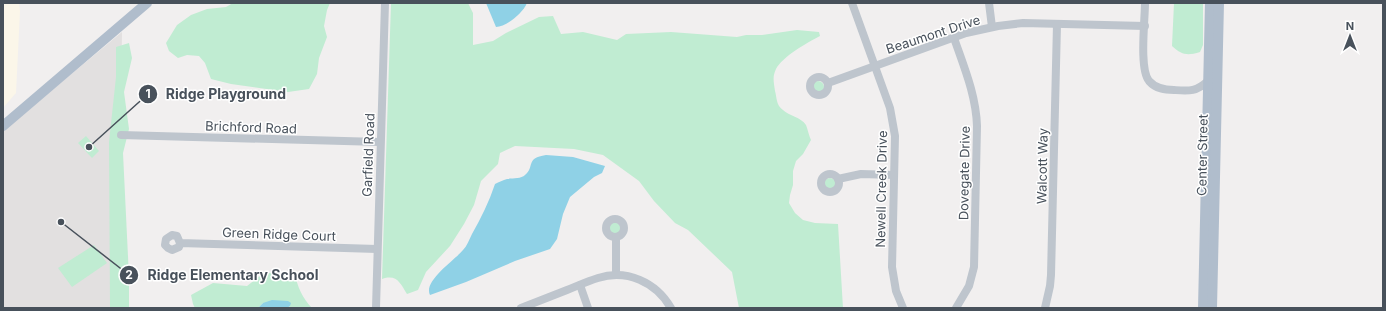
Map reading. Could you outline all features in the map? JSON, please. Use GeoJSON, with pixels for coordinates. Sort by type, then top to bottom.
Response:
{"type":"FeatureCollection","features":[{"type":"Feature","properties":{"kind":"main road"},"geometry":{"type":"LineString","coordinates":[[3,126],[147,3]]}},
{"type":"Feature","properties":{"kind":"main road","name":"Center Street"},"geometry":{"type":"LineString","coordinates":[[1203,308],[1210,3]]}},
{"type":"Feature","properties":{"kind":"main road","name":"Center Street"},"geometry":{"type":"LineString","coordinates":[[1212,308],[1219,3]]}},
{"type":"Feature","properties":{"kind":"street","name":"Garfield Road"},"geometry":{"type":"LineString","coordinates":[[376,308],[385,3]]}},
{"type":"Feature","properties":{"kind":"street","name":"Newell Creek Drive"},"geometry":{"type":"LineString","coordinates":[[852,3],[894,123],[892,272],[896,290],[903,308]]}},
{"type":"Feature","properties":{"kind":"street"},"geometry":{"type":"LineString","coordinates":[[989,3],[992,27]]}},
{"type":"Feature","properties":{"kind":"street"},"geometry":{"type":"LineString","coordinates":[[1145,3],[1144,72],[1148,80],[1162,89],[1193,91],[1207,99]]}},
{"type":"Feature","properties":{"kind":"street","name":"Beaumont Drive"},"geometry":{"type":"LineString","coordinates":[[828,83],[971,32],[992,27],[1023,23],[1144,26]]}},
{"type":"Feature","properties":{"kind":"street","name":"Walcott Way"},"geometry":{"type":"LineString","coordinates":[[1045,308],[1051,275],[1057,24]]}},
{"type":"Feature","properties":{"kind":"street","name":"Dovegate Drive"},"geometry":{"type":"LineString","coordinates":[[954,38],[972,88],[976,106],[977,126],[974,267],[969,286],[956,308]]}},
{"type":"Feature","properties":{"kind":"street"},"geometry":{"type":"LineString","coordinates":[[1193,91],[1203,86],[1208,81]]}},
{"type":"Feature","properties":{"kind":"street","name":"Brichford Road"},"geometry":{"type":"LineString","coordinates":[[121,135],[380,142]]}},
{"type":"Feature","properties":{"kind":"street"},"geometry":{"type":"LineString","coordinates":[[838,179],[861,174],[894,174]]}},
{"type":"Feature","properties":{"kind":"street"},"geometry":{"type":"LineString","coordinates":[[616,237],[616,275]]}},
{"type":"Feature","properties":{"kind":"street","name":"Green Ridge Court"},"geometry":{"type":"LineString","coordinates":[[180,243],[377,249]]}},
{"type":"Feature","properties":{"kind":"street"},"geometry":{"type":"LineString","coordinates":[[521,308],[598,278],[616,275],[631,277],[648,284],[661,294],[671,308]]}},
{"type":"Feature","properties":{"kind":"street"},"geometry":{"type":"LineString","coordinates":[[580,285],[588,308]]}},
{"type":"Feature","properties":{"kind":"shaded area"},"geometry":{"type":"Polygon","coordinates":[[[3,3],[19,3],[20,11],[16,93],[3,108],[3,3]]]}},
{"type":"Feature","properties":{"kind":"shaded area"},"geometry":{"type":"Polygon","coordinates":[[[122,32],[117,308],[3,308],[3,131],[122,32]]]}},
{"type":"Feature","properties":{"kind":"green space"},"geometry":{"type":"Polygon","coordinates":[[[233,3],[330,3],[324,26],[327,37],[319,58],[317,74],[309,89],[288,92],[231,84],[211,79],[205,63],[199,56],[187,55],[178,58],[169,51],[166,43],[177,25],[191,15],[207,9],[226,7],[233,3]]]}},
{"type":"Feature","properties":{"kind":"green space"},"geometry":{"type":"Polygon","coordinates":[[[391,3],[468,3],[473,13],[473,45],[493,41],[539,17],[553,16],[561,34],[583,32],[617,40],[626,34],[671,32],[737,37],[797,30],[819,32],[820,36],[796,50],[779,64],[775,72],[774,83],[779,106],[786,112],[804,122],[811,140],[803,154],[796,161],[793,171],[793,185],[789,203],[795,213],[803,220],[815,223],[838,224],[843,308],[739,308],[732,272],[688,230],[675,223],[654,201],[639,181],[603,155],[574,149],[515,146],[500,153],[498,164],[481,181],[474,205],[464,224],[450,246],[426,272],[418,290],[407,294],[398,280],[391,278],[382,279],[391,3]]]}},
{"type":"Feature","properties":{"kind":"green space"},"geometry":{"type":"Polygon","coordinates":[[[1174,3],[1203,3],[1203,45],[1200,52],[1185,54],[1172,46],[1174,3]]]}},
{"type":"Feature","properties":{"kind":"green space"},"geometry":{"type":"Polygon","coordinates":[[[129,43],[132,58],[124,92],[129,129],[123,153],[129,308],[110,308],[109,142],[116,77],[116,47],[129,43]]]}},
{"type":"Feature","properties":{"kind":"green space"},"geometry":{"type":"Polygon","coordinates":[[[818,81],[822,83],[824,87],[822,91],[818,93],[814,91],[812,87],[814,83],[818,81]]]}},
{"type":"Feature","properties":{"kind":"green space"},"geometry":{"type":"Polygon","coordinates":[[[86,136],[99,151],[92,158],[78,143],[86,136]]]}},
{"type":"Feature","properties":{"kind":"green space"},"geometry":{"type":"Polygon","coordinates":[[[830,178],[834,180],[836,184],[834,188],[830,190],[826,188],[824,184],[826,180],[830,178]]]}},
{"type":"Feature","properties":{"kind":"green space"},"geometry":{"type":"Polygon","coordinates":[[[615,221],[620,223],[622,228],[620,233],[615,235],[610,233],[608,228],[610,223],[615,221]]]}},
{"type":"Feature","properties":{"kind":"green space"},"geometry":{"type":"Polygon","coordinates":[[[94,245],[107,263],[72,287],[58,268],[94,245]]]}},
{"type":"Feature","properties":{"kind":"green space"},"geometry":{"type":"Polygon","coordinates":[[[274,272],[295,274],[301,292],[312,308],[287,308],[290,306],[263,303],[258,308],[195,308],[193,304],[191,295],[213,283],[247,286],[261,275],[274,272]]]}},
{"type":"Feature","properties":{"kind":"water"},"geometry":{"type":"Polygon","coordinates":[[[486,3],[527,3],[514,19],[504,25],[496,27],[486,3]]]}},
{"type":"Feature","properties":{"kind":"water"},"geometry":{"type":"Polygon","coordinates":[[[546,155],[573,157],[605,166],[602,173],[594,177],[570,197],[563,214],[557,239],[550,249],[515,261],[466,282],[430,295],[429,289],[435,277],[467,245],[485,210],[495,184],[502,180],[519,178],[523,176],[530,169],[531,163],[535,158],[546,155]]]}},
{"type":"Feature","properties":{"kind":"water"},"geometry":{"type":"Polygon","coordinates":[[[272,300],[288,301],[291,303],[287,308],[258,308],[263,303],[272,300]]]}},
{"type":"Feature","properties":{"kind":"place","name":"Ridge Playground"},"geometry":{"type":"Point","coordinates":[89,147]}},
{"type":"Feature","properties":{"kind":"place","name":"Ridge Elementary School"},"geometry":{"type":"Point","coordinates":[61,222]}}]}
